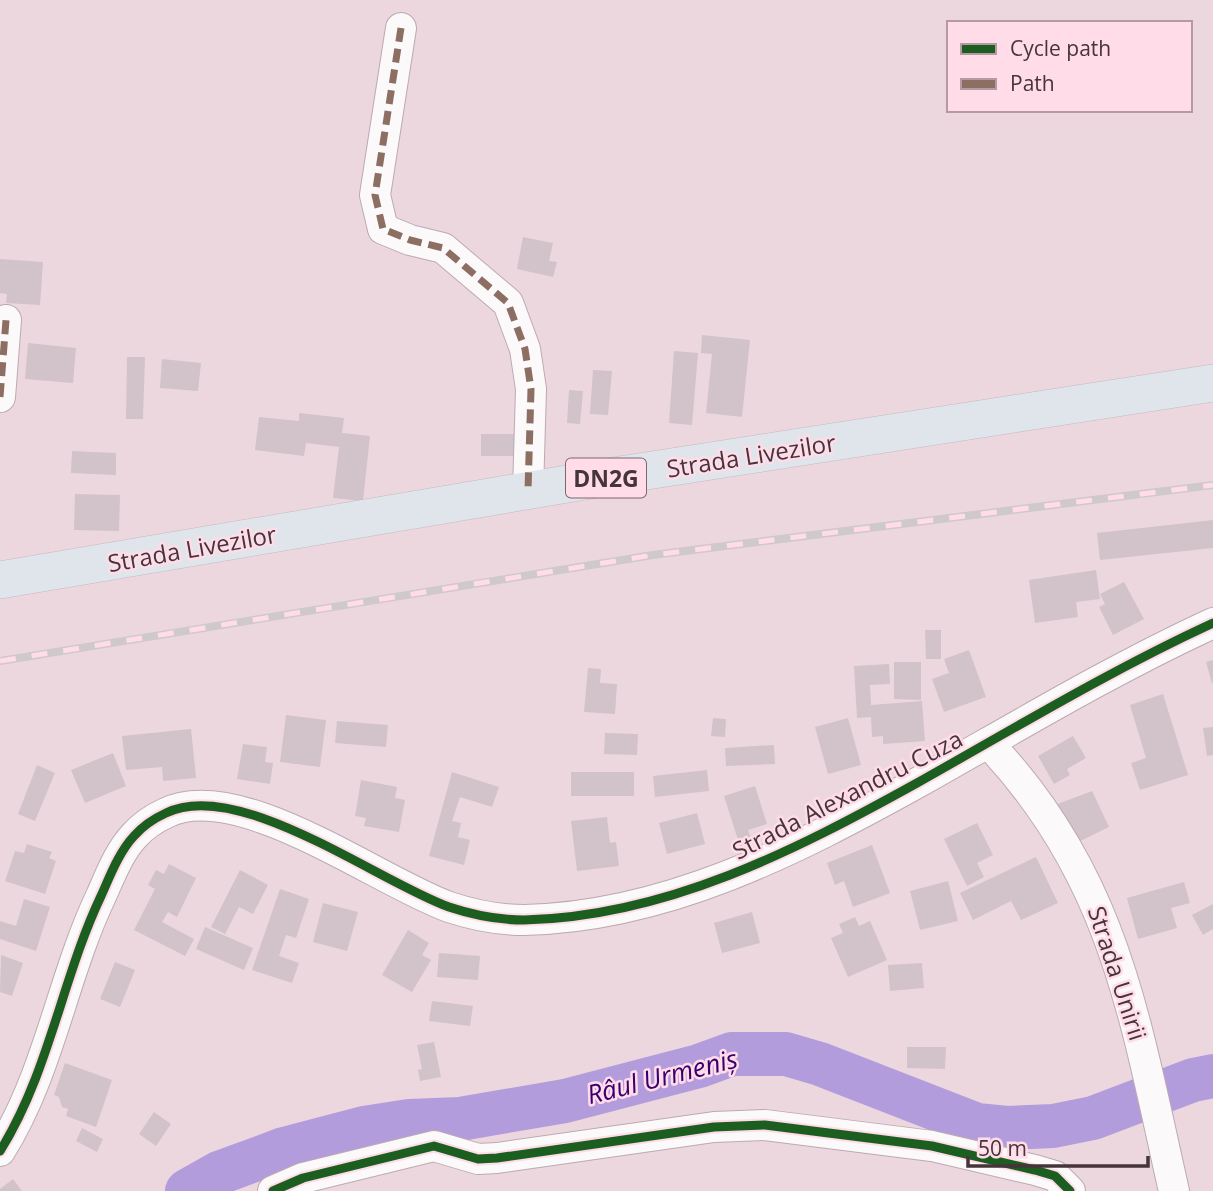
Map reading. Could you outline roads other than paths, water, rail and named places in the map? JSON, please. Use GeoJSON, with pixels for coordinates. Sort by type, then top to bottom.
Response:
{"type":"FeatureCollection","features":[{"type":"Feature","properties":{"kind":"main road","name":"Strada Livezilor"},"geometry":{"type":"LineString","coordinates":[[0,580],[528,491],[1213,383]]}},
{"type":"Feature","properties":{"kind":"street"},"geometry":{"type":"LineString","coordinates":[[401,28],[375,195],[383,229],[410,240],[443,248],[508,303],[525,349],[531,389],[528,491]]}},
{"type":"Feature","properties":{"kind":"street"},"geometry":{"type":"LineString","coordinates":[[0,397],[6,320]]}},
{"type":"Feature","properties":{"kind":"street","name":"Strada Alexandru Cuza"},"geometry":{"type":"LineString","coordinates":[[0,1151],[8,1121],[31,1089],[82,943],[113,871],[135,835],[167,812],[193,807],[218,807],[268,819],[447,906],[487,917],[524,920],[618,907],[728,877],[801,846],[1213,623]]}},
{"type":"Feature","properties":{"kind":"street","name":"Strada Unirii"},"geometry":{"type":"LineString","coordinates":[[988,743],[1032,793],[1087,885],[1124,974],[1174,1191]]}},
{"type":"Feature","properties":{"kind":"street"},"geometry":{"type":"LineString","coordinates":[[273,1191],[303,1178],[435,1146],[478,1159],[497,1158],[743,1124],[932,1146],[1055,1176],[1070,1191]]}},
{"type":"Feature","properties":{"kind":"waterway","name":"Râul Urmeniș"},"geometry":{"type":"LineString","coordinates":[[187,1191],[219,1173],[284,1149],[364,1128],[409,1121],[460,1119],[565,1101],[699,1066],[732,1054],[786,1054],[820,1064],[977,1125],[1007,1128],[1053,1126],[1093,1118],[1193,1080],[1213,1076]]}},
{"type":"Feature","properties":{"kind":"railway"},"geometry":{"type":"LineString","coordinates":[[0,661],[653,555],[1213,485]]}}]}
